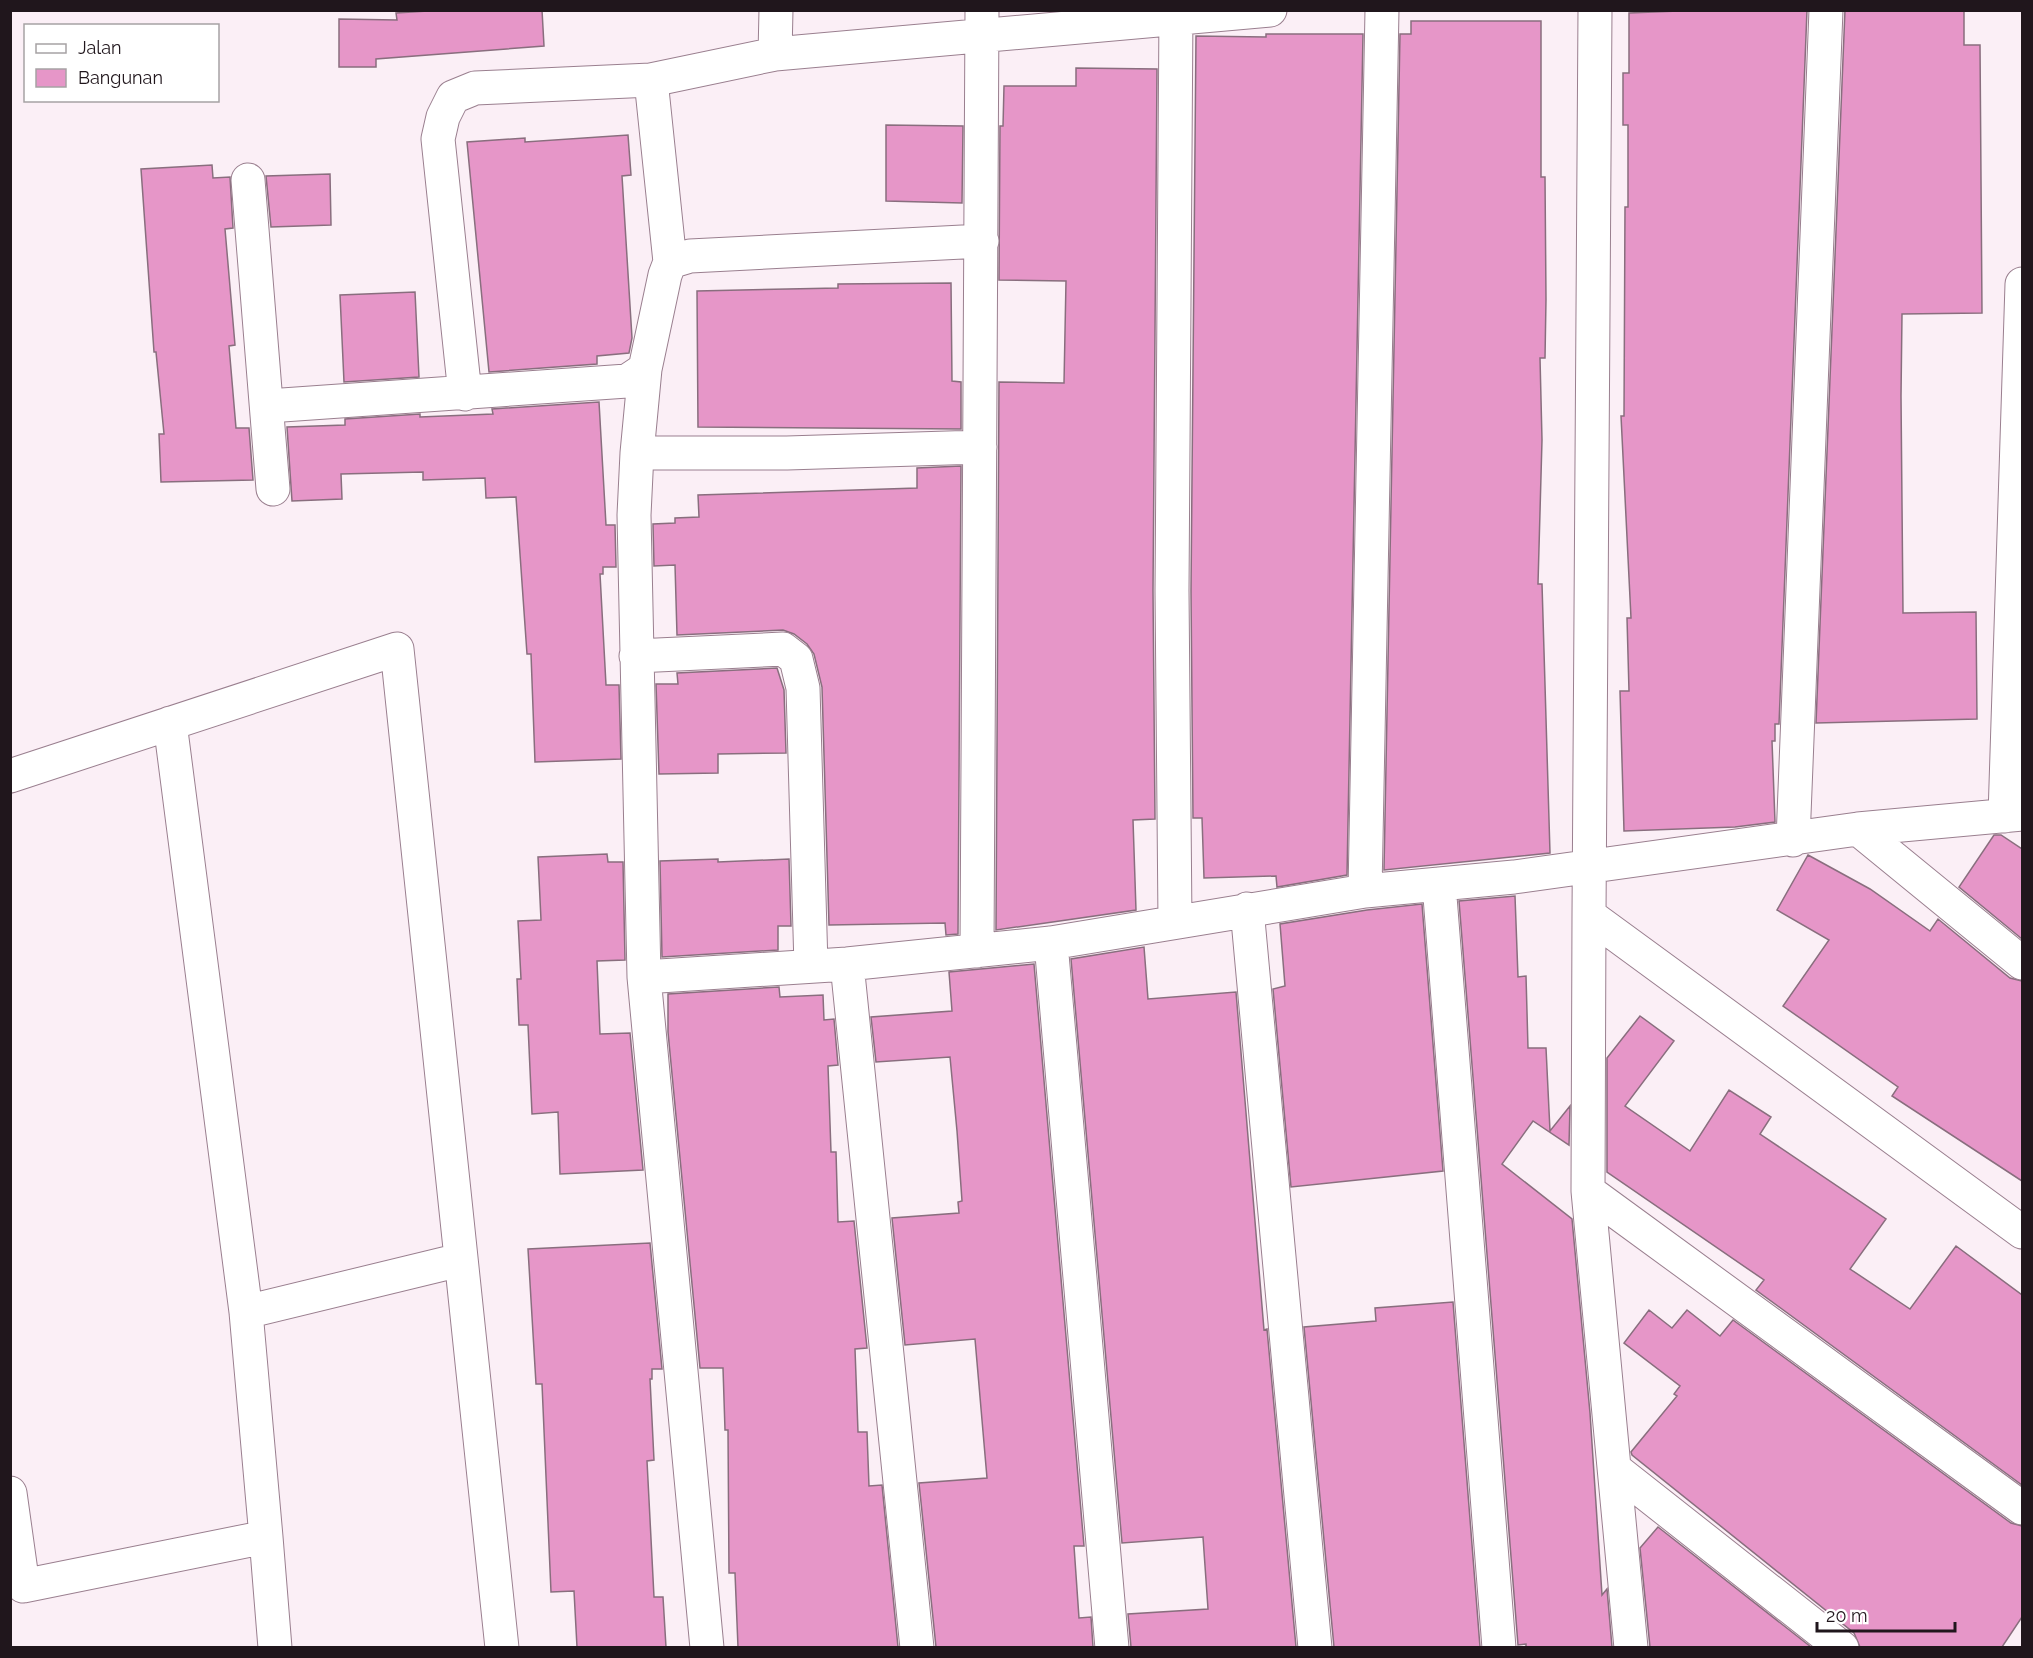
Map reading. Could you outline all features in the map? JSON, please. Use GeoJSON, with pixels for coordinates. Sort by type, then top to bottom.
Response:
{"type":"FeatureCollection","features":[{"type":"Feature","properties":{"kind":"street"},"geometry":{"type":"LineString","coordinates":[[775,54],[776,10]]}},
{"type":"Feature","properties":{"kind":"street"},"geometry":{"type":"LineString","coordinates":[[465,394],[438,139],[442,117],[453,97],[475,88],[651,80],[775,54],[982,22],[1270,10]]}},
{"type":"Feature","properties":{"kind":"street"},"geometry":{"type":"LineString","coordinates":[[1365,891],[1382,10]]}},
{"type":"Feature","properties":{"kind":"street"},"geometry":{"type":"LineString","coordinates":[[1595,10],[1588,1191],[1631,1647]]}},
{"type":"Feature","properties":{"kind":"street"},"geometry":{"type":"LineString","coordinates":[[1793,840],[1826,10]]}},
{"type":"Feature","properties":{"kind":"street"},"geometry":{"type":"LineString","coordinates":[[1175,922],[1172,591],[1176,14]]}},
{"type":"Feature","properties":{"kind":"street"},"geometry":{"type":"LineString","coordinates":[[977,951],[982,22]]}},
{"type":"Feature","properties":{"kind":"street"},"geometry":{"type":"LineString","coordinates":[[651,80],[670,262],[665,275],[645,369],[634,515],[644,977],[707,1647]]}},
{"type":"Feature","properties":{"kind":"street"},"geometry":{"type":"LineString","coordinates":[[248,180],[273,489]]}},
{"type":"Feature","properties":{"kind":"street"},"geometry":{"type":"LineString","coordinates":[[670,262],[690,256],[982,241]]}},
{"type":"Feature","properties":{"kind":"street"},"geometry":{"type":"LineString","coordinates":[[644,977],[847,964],[1051,943],[1365,891],[1591,866],[1793,840],[1858,829],[2014,815],[2022,284]]}},
{"type":"Feature","properties":{"kind":"street"},"geometry":{"type":"LineString","coordinates":[[268,406],[627,381],[645,369]]}},
{"type":"Feature","properties":{"kind":"street"},"geometry":{"type":"LineString","coordinates":[[637,453],[787,453],[980,447]]}},
{"type":"Feature","properties":{"kind":"street"},"geometry":{"type":"LineString","coordinates":[[10,776],[397,649],[502,1647]]}},
{"type":"Feature","properties":{"kind":"street"},"geometry":{"type":"LineString","coordinates":[[636,656],[783,649],[796,659],[803,688],[810,966]]}},
{"type":"Feature","properties":{"kind":"street"},"geometry":{"type":"LineString","coordinates":[[170,723],[246,1312],[275,1647]]}},
{"type":"Feature","properties":{"kind":"street"},"geometry":{"type":"LineString","coordinates":[[1858,829],[2022,963]]}},
{"type":"Feature","properties":{"kind":"street"},"geometry":{"type":"LineString","coordinates":[[1439,884],[1499,1647]]}},
{"type":"Feature","properties":{"kind":"street"},"geometry":{"type":"LineString","coordinates":[[1247,909],[1315,1647]]}},
{"type":"Feature","properties":{"kind":"street"},"geometry":{"type":"LineString","coordinates":[[1589,915],[2022,1232]]}},
{"type":"Feature","properties":{"kind":"street"},"geometry":{"type":"LineString","coordinates":[[1051,943],[1112,1647]]}},
{"type":"Feature","properties":{"kind":"street"},"geometry":{"type":"LineString","coordinates":[[847,964],[916,1647]]}},
{"type":"Feature","properties":{"kind":"street"},"geometry":{"type":"LineString","coordinates":[[1588,1191],[2022,1508]]}},
{"type":"Feature","properties":{"kind":"street"},"geometry":{"type":"LineString","coordinates":[[246,1312],[460,1260]]}},
{"type":"Feature","properties":{"kind":"street"},"geometry":{"type":"LineString","coordinates":[[1616,1470],[1842,1647]]}},
{"type":"Feature","properties":{"kind":"street"},"geometry":{"type":"LineString","coordinates":[[10,1493],[23,1586],[266,1537]]}},
{"type":"Feature","properties":{"kind":"building"},"geometry":{"type":"Polygon","coordinates":[[[444,10],[542,10],[544,46],[376,59],[376,67],[339,67],[339,19],[397,20],[396,13],[444,10]]]}},
{"type":"Feature","properties":{"kind":"building"},"geometry":{"type":"Polygon","coordinates":[[[1807,10],[1779,724],[1775,724],[1775,741],[1772,741],[1775,822],[1735,827],[1624,831],[1620,691],[1629,691],[1627,618],[1631,618],[1621,416],[1624,416],[1625,207],[1628,207],[1628,125],[1623,125],[1623,73],[1629,73],[1629,13],[1807,10]]]}},
{"type":"Feature","properties":{"kind":"building"},"geometry":{"type":"Polygon","coordinates":[[[1845,10],[1964,10],[1964,45],[1980,45],[1982,313],[1902,314],[1901,396],[1903,613],[1976,612],[1977,719],[1816,723],[1845,10]]]}},
{"type":"Feature","properties":{"kind":"building"},"geometry":{"type":"Polygon","coordinates":[[[1411,21],[1541,21],[1541,177],[1545,177],[1546,299],[1545,358],[1540,358],[1542,440],[1538,584],[1542,584],[1550,853],[1384,870],[1400,34],[1411,34],[1411,21]]]}},
{"type":"Feature","properties":{"kind":"building"},"geometry":{"type":"Polygon","coordinates":[[[1266,34],[1363,34],[1347,875],[1277,887],[1276,876],[1204,878],[1202,818],[1193,818],[1191,591],[1196,36],[1266,37],[1266,34]]]}},
{"type":"Feature","properties":{"kind":"building"},"geometry":{"type":"Polygon","coordinates":[[[1076,68],[1157,69],[1153,591],[1155,819],[1133,820],[1136,910],[996,930],[999,382],[1064,383],[1066,281],[999,280],[1000,126],[1003,126],[1004,86],[1076,86],[1076,68]]]}},
{"type":"Feature","properties":{"kind":"building"},"geometry":{"type":"Polygon","coordinates":[[[886,125],[963,126],[962,203],[886,201],[886,125]]]}},
{"type":"Feature","properties":{"kind":"building"},"geometry":{"type":"Polygon","coordinates":[[[628,135],[631,175],[622,176],[632,338],[629,353],[597,356],[597,364],[489,372],[467,142],[525,138],[525,142],[628,135]]]}},
{"type":"Feature","properties":{"kind":"building"},"geometry":{"type":"Polygon","coordinates":[[[212,165],[213,178],[230,177],[233,228],[225,229],[235,345],[229,346],[236,428],[249,428],[253,480],[161,482],[159,434],[164,434],[156,352],[154,352],[141,169],[212,165]]]}},
{"type":"Feature","properties":{"kind":"building"},"geometry":{"type":"Polygon","coordinates":[[[330,174],[331,225],[271,227],[266,176],[330,174]]]}},
{"type":"Feature","properties":{"kind":"building"},"geometry":{"type":"Polygon","coordinates":[[[951,283],[952,381],[961,382],[961,429],[698,427],[697,291],[838,288],[838,284],[951,283]]]}},
{"type":"Feature","properties":{"kind":"building"},"geometry":{"type":"Polygon","coordinates":[[[415,292],[419,377],[344,382],[340,295],[415,292]]]}},
{"type":"Feature","properties":{"kind":"building"},"geometry":{"type":"Polygon","coordinates":[[[599,402],[606,525],[615,525],[616,567],[603,567],[603,574],[600,574],[606,685],[619,685],[621,759],[535,762],[531,654],[527,654],[516,497],[486,498],[485,478],[423,480],[423,472],[341,474],[342,499],[292,501],[287,427],[345,425],[345,419],[420,414],[420,417],[493,414],[492,409],[599,402]]]}},
{"type":"Feature","properties":{"kind":"building"},"geometry":{"type":"Polygon","coordinates":[[[961,466],[958,934],[946,935],[945,923],[829,925],[822,687],[814,654],[807,644],[794,634],[783,630],[677,635],[675,565],[654,566],[653,524],[675,523],[675,518],[699,517],[698,495],[917,488],[917,468],[961,466]]]}},
{"type":"Feature","properties":{"kind":"building"},"geometry":{"type":"Polygon","coordinates":[[[777,668],[784,690],[786,753],[718,754],[718,773],[659,774],[656,684],[678,684],[677,673],[777,668]]]}},
{"type":"Feature","properties":{"kind":"building"},"geometry":{"type":"Polygon","coordinates":[[[1994,835],[2001,835],[2022,849],[2022,939],[1959,887],[1994,835]]]}},
{"type":"Feature","properties":{"kind":"building"},"geometry":{"type":"Polygon","coordinates":[[[607,854],[608,862],[623,862],[625,960],[597,961],[600,1034],[630,1033],[643,1170],[560,1174],[558,1112],[532,1114],[528,1025],[519,1025],[517,979],[521,979],[518,921],[541,920],[538,857],[607,854]]]}},
{"type":"Feature","properties":{"kind":"building"},"geometry":{"type":"Polygon","coordinates":[[[1808,855],[1870,889],[1930,931],[1938,919],[2010,978],[2022,981],[2022,1181],[1892,1096],[1898,1087],[1783,1006],[1829,940],[1777,910],[1808,855]]]}},
{"type":"Feature","properties":{"kind":"building"},"geometry":{"type":"Polygon","coordinates":[[[718,859],[718,862],[789,859],[791,926],[778,926],[778,950],[662,957],[660,861],[718,859]]]}},
{"type":"Feature","properties":{"kind":"building"},"geometry":{"type":"Polygon","coordinates":[[[1515,896],[1518,977],[1526,976],[1528,1048],[1546,1048],[1550,1131],[1570,1106],[1569,1145],[1533,1121],[1502,1164],[1572,1219],[1590,1413],[1602,1595],[1607,1589],[1612,1647],[1526,1647],[1526,1644],[1518,1645],[1459,901],[1515,896]]]}},
{"type":"Feature","properties":{"kind":"building"},"geometry":{"type":"Polygon","coordinates":[[[1422,904],[1443,1171],[1291,1187],[1273,989],[1285,986],[1280,924],[1422,904]]]}},
{"type":"Feature","properties":{"kind":"building"},"geometry":{"type":"Polygon","coordinates":[[[1144,947],[1148,999],[1236,992],[1264,1330],[1267,1329],[1296,1647],[1131,1647],[1128,1614],[1208,1609],[1203,1537],[1122,1543],[1071,959],[1144,947]]]}},
{"type":"Feature","properties":{"kind":"building"},"geometry":{"type":"Polygon","coordinates":[[[1034,964],[1084,1546],[1074,1546],[1079,1618],[1091,1617],[1093,1647],[936,1647],[919,1483],[987,1478],[975,1339],[905,1345],[892,1218],[959,1213],[958,1202],[962,1201],[950,1057],[876,1062],[871,1017],[952,1011],[949,972],[1034,964]]]}},
{"type":"Feature","properties":{"kind":"building"},"geometry":{"type":"Polygon","coordinates":[[[779,987],[780,997],[823,995],[824,1020],[834,1019],[838,1065],[828,1066],[831,1152],[836,1152],[838,1222],[854,1221],[867,1348],[855,1349],[858,1432],[867,1432],[869,1486],[882,1485],[898,1647],[738,1647],[735,1573],[729,1573],[728,1430],[725,1430],[723,1368],[700,1368],[668,1032],[668,994],[779,987]]]}},
{"type":"Feature","properties":{"kind":"building"},"geometry":{"type":"Polygon","coordinates":[[[1640,1016],[1674,1041],[1625,1106],[1690,1151],[1729,1090],[1771,1117],[1760,1134],[1886,1219],[1850,1269],[1910,1309],[1956,1246],[2022,1295],[2022,1485],[1756,1290],[1764,1280],[1607,1172],[1607,1058],[1640,1016]]]}},
{"type":"Feature","properties":{"kind":"building"},"geometry":{"type":"Polygon","coordinates":[[[650,1243],[662,1369],[652,1369],[652,1379],[650,1379],[654,1460],[647,1461],[654,1597],[663,1597],[666,1647],[577,1647],[574,1591],[551,1592],[542,1384],[536,1384],[528,1249],[650,1243]]]}},
{"type":"Feature","properties":{"kind":"building"},"geometry":{"type":"Polygon","coordinates":[[[1453,1302],[1480,1647],[1334,1647],[1304,1327],[1376,1321],[1375,1308],[1453,1302]]]}},
{"type":"Feature","properties":{"kind":"building"},"geometry":{"type":"Polygon","coordinates":[[[1649,1310],[1672,1328],[1687,1310],[1720,1336],[1733,1320],[2011,1523],[2022,1526],[2022,1617],[2002,1647],[1860,1647],[1854,1633],[1632,1455],[1631,1452],[1677,1396],[1674,1394],[1680,1386],[1624,1343],[1649,1310]]]}},
{"type":"Feature","properties":{"kind":"building"},"geometry":{"type":"Polygon","coordinates":[[[1658,1527],[1811,1647],[1650,1647],[1640,1548],[1658,1527]]]}}]}
